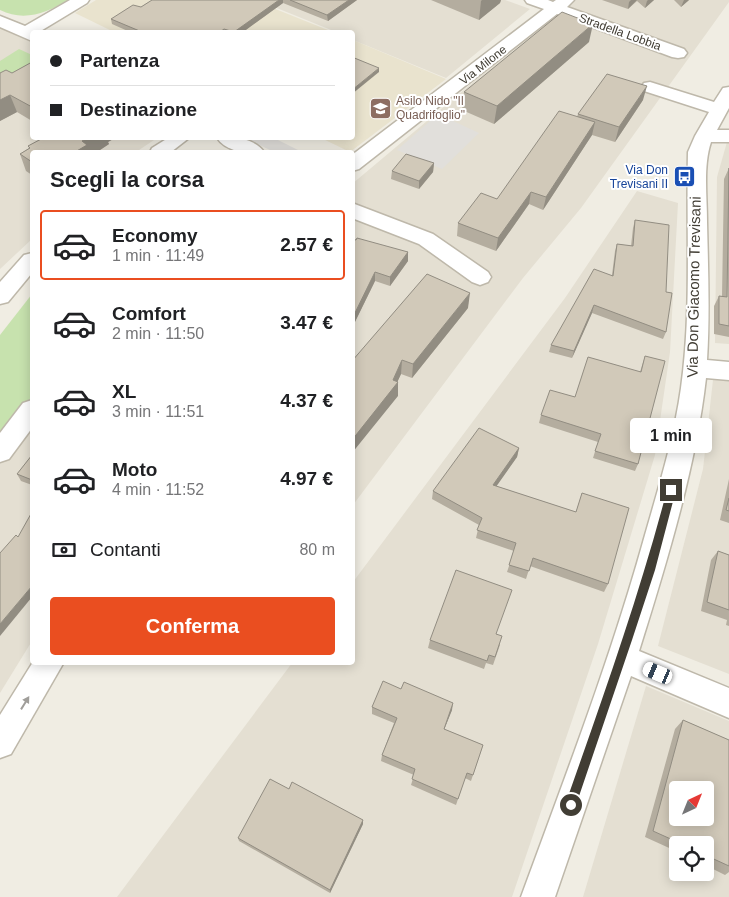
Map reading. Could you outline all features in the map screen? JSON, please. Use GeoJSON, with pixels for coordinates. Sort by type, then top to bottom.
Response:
{"type":"FeatureCollection","features":[{"type":"Feature","properties":{"kind":"street"},"geometry":{"type":"LineString","coordinates":[[36,30],[81,0]]}},
{"type":"Feature","properties":{"kind":"street","name":"Stradella Lobbia"},"geometry":{"type":"LineString","coordinates":[[533,0],[561,4],[678,53]]}},
{"type":"Feature","properties":{"kind":"street","name":"Via Milone"},"geometry":{"type":"LineString","coordinates":[[355,163],[561,4]]}},
{"type":"Feature","properties":{"kind":"street"},"geometry":{"type":"LineString","coordinates":[[0,20],[29,35]]}},
{"type":"Feature","properties":{"kind":"street","name":"Via Don Giacomo Trevisani"},"geometry":{"type":"LineString","coordinates":[[538,897],[622,658],[650,570],[686,426],[695,368],[698,152],[716,136],[724,101],[650,87]]}},
{"type":"Feature","properties":{"kind":"street"},"geometry":{"type":"LineString","coordinates":[[162,150],[177,140]]}},
{"type":"Feature","properties":{"kind":"street"},"geometry":{"type":"LineString","coordinates":[[230,140],[250,150]]}},
{"type":"Feature","properties":{"kind":"street"},"geometry":{"type":"LineString","coordinates":[[355,211],[426,239],[480,277]]}},
{"type":"Feature","properties":{"kind":"street"},"geometry":{"type":"LineString","coordinates":[[0,296],[30,262]]}},
{"type":"Feature","properties":{"kind":"street"},"geometry":{"type":"LineString","coordinates":[[695,368],[729,370]]}},
{"type":"Feature","properties":{"kind":"street"},"geometry":{"type":"LineString","coordinates":[[0,452],[30,413]]}},
{"type":"Feature","properties":{"kind":"street"},"geometry":{"type":"LineString","coordinates":[[622,658],[729,703]]}},
{"type":"Feature","properties":{"kind":"street"},"geometry":{"type":"LineString","coordinates":[[0,743],[48,665]]}},
{"type":"Feature","properties":{"kind":"shaded area"},"geometry":{"type":"Polygon","coordinates":[[[96,0],[253,0],[328,30],[110,30],[75,13],[96,0]]]}},
{"type":"Feature","properties":{"kind":"shaded area"},"geometry":{"type":"Polygon","coordinates":[[[257,0],[505,0],[530,9],[446,78],[355,41],[355,30],[331,30],[257,0]]]}},
{"type":"Feature","properties":{"kind":"shaded area"},"geometry":{"type":"Polygon","coordinates":[[[571,0],[729,0],[581,208],[523,278],[355,502],[355,181],[571,0]]]}},
{"type":"Feature","properties":{"kind":"shaded area"},"geometry":{"type":"Polygon","coordinates":[[[0,26],[30,41],[30,140],[154,140],[139,150],[30,150],[30,241],[0,269],[0,26]]]}},
{"type":"Feature","properties":{"kind":"shaded area","name":"Asilo Nido \"Il Quadrifoglio\""},"geometry":{"type":"Polygon","coordinates":[[[355,41],[446,79],[353,150],[346,150],[325,140],[355,140],[355,41]]]}},
{"type":"Feature","properties":{"kind":"shaded area"},"geometry":{"type":"Polygon","coordinates":[[[438,114],[479,133],[442,169],[397,150],[438,114]]]}},
{"type":"Feature","properties":{"kind":"shaded area"},"geometry":{"type":"Polygon","coordinates":[[[729,135],[729,344],[715,343],[717,177],[729,135]]]}},
{"type":"Feature","properties":{"kind":"shaded area"},"geometry":{"type":"Polygon","coordinates":[[[249,140],[278,140],[298,150],[270,150],[249,140]]]}},
{"type":"Feature","properties":{"kind":"shaded area"},"geometry":{"type":"Polygon","coordinates":[[[637,191],[678,203],[670,352],[655,455],[598,644],[512,897],[117,897],[291,665],[355,665],[355,579],[565,298],[637,191]]]}},
{"type":"Feature","properties":{"kind":"shaded area"},"geometry":{"type":"Polygon","coordinates":[[[714,371],[729,372],[729,674],[658,646],[703,469],[714,371]]]}},
{"type":"Feature","properties":{"kind":"shaded area"},"geometry":{"type":"Polygon","coordinates":[[[30,405],[30,644],[0,693],[0,443],[30,405]]]}},
{"type":"Feature","properties":{"kind":"shaded area"},"geometry":{"type":"Polygon","coordinates":[[[646,686],[729,721],[729,897],[583,897],[646,686]]]}},
{"type":"Feature","properties":{"kind":"green space"},"geometry":{"type":"Polygon","coordinates":[[[0,0],[68,0],[52,9],[27,16],[9,14],[0,10],[0,0]]]}},
{"type":"Feature","properties":{"kind":"green space"},"geometry":{"type":"Polygon","coordinates":[[[19,49],[30,54],[30,66],[0,86],[0,61],[19,49]]]}},
{"type":"Feature","properties":{"kind":"green space"},"geometry":{"type":"Polygon","coordinates":[[[30,297],[30,405],[0,443],[0,335],[30,297]]]}},
{"type":"Feature","properties":{"kind":"building"},"geometry":{"type":"Polygon","coordinates":[[[152,0],[279,0],[237,30],[137,30],[111,19],[133,5],[141,7],[152,0]]]}},
{"type":"Feature","properties":{"kind":"building"},"geometry":{"type":"Polygon","coordinates":[[[290,0],[349,0],[327,15],[290,0]]]}},
{"type":"Feature","properties":{"kind":"building"},"geometry":{"type":"Polygon","coordinates":[[[562,12],[593,24],[497,106],[464,92],[562,12]]]}},
{"type":"Feature","properties":{"kind":"building"},"geometry":{"type":"Polygon","coordinates":[[[355,58],[379,68],[355,88],[355,58]]]}},
{"type":"Feature","properties":{"kind":"building"},"geometry":{"type":"Polygon","coordinates":[[[30,63],[30,106],[10,95],[0,100],[0,73],[6,70],[12,73],[30,63]]]}},
{"type":"Feature","properties":{"kind":"building"},"geometry":{"type":"Polygon","coordinates":[[[607,74],[647,86],[619,127],[578,114],[607,74]]]}},
{"type":"Feature","properties":{"kind":"building"},"geometry":{"type":"Polygon","coordinates":[[[559,111],[595,122],[546,197],[531,192],[498,238],[458,223],[481,193],[497,199],[559,111]]]}},
{"type":"Feature","properties":{"kind":"building"},"geometry":{"type":"Polygon","coordinates":[[[39,140],[84,140],[82,141],[87,145],[78,150],[30,150],[30,161],[20,154],[30,148],[28,146],[39,140]]]}},
{"type":"Feature","properties":{"kind":"building"},"geometry":{"type":"Polygon","coordinates":[[[406,154],[434,163],[419,181],[392,171],[406,154]]]}},
{"type":"Feature","properties":{"kind":"building"},"geometry":{"type":"Polygon","coordinates":[[[729,168],[729,326],[719,324],[719,296],[727,297],[729,168]]]}},
{"type":"Feature","properties":{"kind":"building"},"geometry":{"type":"Polygon","coordinates":[[[635,220],[669,225],[666,292],[672,293],[666,332],[594,305],[574,351],[551,345],[594,269],[613,276],[617,244],[633,246],[635,220]]]}},
{"type":"Feature","properties":{"kind":"building"},"geometry":{"type":"Polygon","coordinates":[[[357,238],[408,252],[390,277],[375,272],[355,313],[355,240],[357,238]]]}},
{"type":"Feature","properties":{"kind":"building"},"geometry":{"type":"Polygon","coordinates":[[[427,274],[470,293],[413,364],[402,360],[393,380],[398,382],[355,436],[355,358],[427,274]]]}},
{"type":"Feature","properties":{"kind":"building"},"geometry":{"type":"Polygon","coordinates":[[[645,356],[665,361],[638,464],[595,451],[601,434],[541,415],[550,390],[575,397],[588,357],[641,372],[645,356]]]}},
{"type":"Feature","properties":{"kind":"building"},"geometry":{"type":"Polygon","coordinates":[[[479,428],[519,448],[493,485],[576,512],[582,493],[629,508],[608,584],[533,558],[529,571],[509,565],[516,543],[477,530],[482,518],[433,491],[479,428]]]}},
{"type":"Feature","properties":{"kind":"building"},"geometry":{"type":"Polygon","coordinates":[[[30,458],[30,479],[17,474],[30,458]]]}},
{"type":"Feature","properties":{"kind":"building"},"geometry":{"type":"Polygon","coordinates":[[[729,498],[729,511],[726,510],[729,498]]]}},
{"type":"Feature","properties":{"kind":"building"},"geometry":{"type":"Polygon","coordinates":[[[30,516],[30,588],[0,624],[0,553],[16,535],[18,537],[30,516]]]}},
{"type":"Feature","properties":{"kind":"building"},"geometry":{"type":"Polygon","coordinates":[[[718,551],[729,555],[729,610],[707,602],[718,551]]]}},
{"type":"Feature","properties":{"kind":"building"},"geometry":{"type":"Polygon","coordinates":[[[456,570],[512,590],[496,634],[502,636],[495,657],[489,655],[487,661],[430,640],[456,570]]]}},
{"type":"Feature","properties":{"kind":"building"},"geometry":{"type":"Polygon","coordinates":[[[383,681],[401,689],[404,682],[453,703],[444,729],[483,745],[473,775],[467,773],[458,799],[412,779],[415,769],[382,755],[397,718],[372,707],[383,681]]]}},
{"type":"Feature","properties":{"kind":"building"},"geometry":{"type":"Polygon","coordinates":[[[683,720],[729,740],[729,866],[714,859],[714,836],[669,836],[669,838],[653,831],[683,720]]]}},
{"type":"Feature","properties":{"kind":"building"},"geometry":{"type":"Polygon","coordinates":[[[270,779],[289,789],[292,782],[363,820],[330,890],[238,838],[270,779]]]}},
{"type":"Feature","properties":{"kind":"place","name":"Asilo Nido \"Il Quadrifoglio\""},"geometry":{"type":"Point","coordinates":[380,108]}},
{"type":"Feature","properties":{"kind":"place","name":"Via Don Trevisani II"},"geometry":{"type":"Point","coordinates":[684,177]}},
{"type":"Feature","properties":{"kind":"route"},"geometry":{"type":"LineString","coordinates":[[571,805],[628,640],[650,570],[671,490]]}}]}
